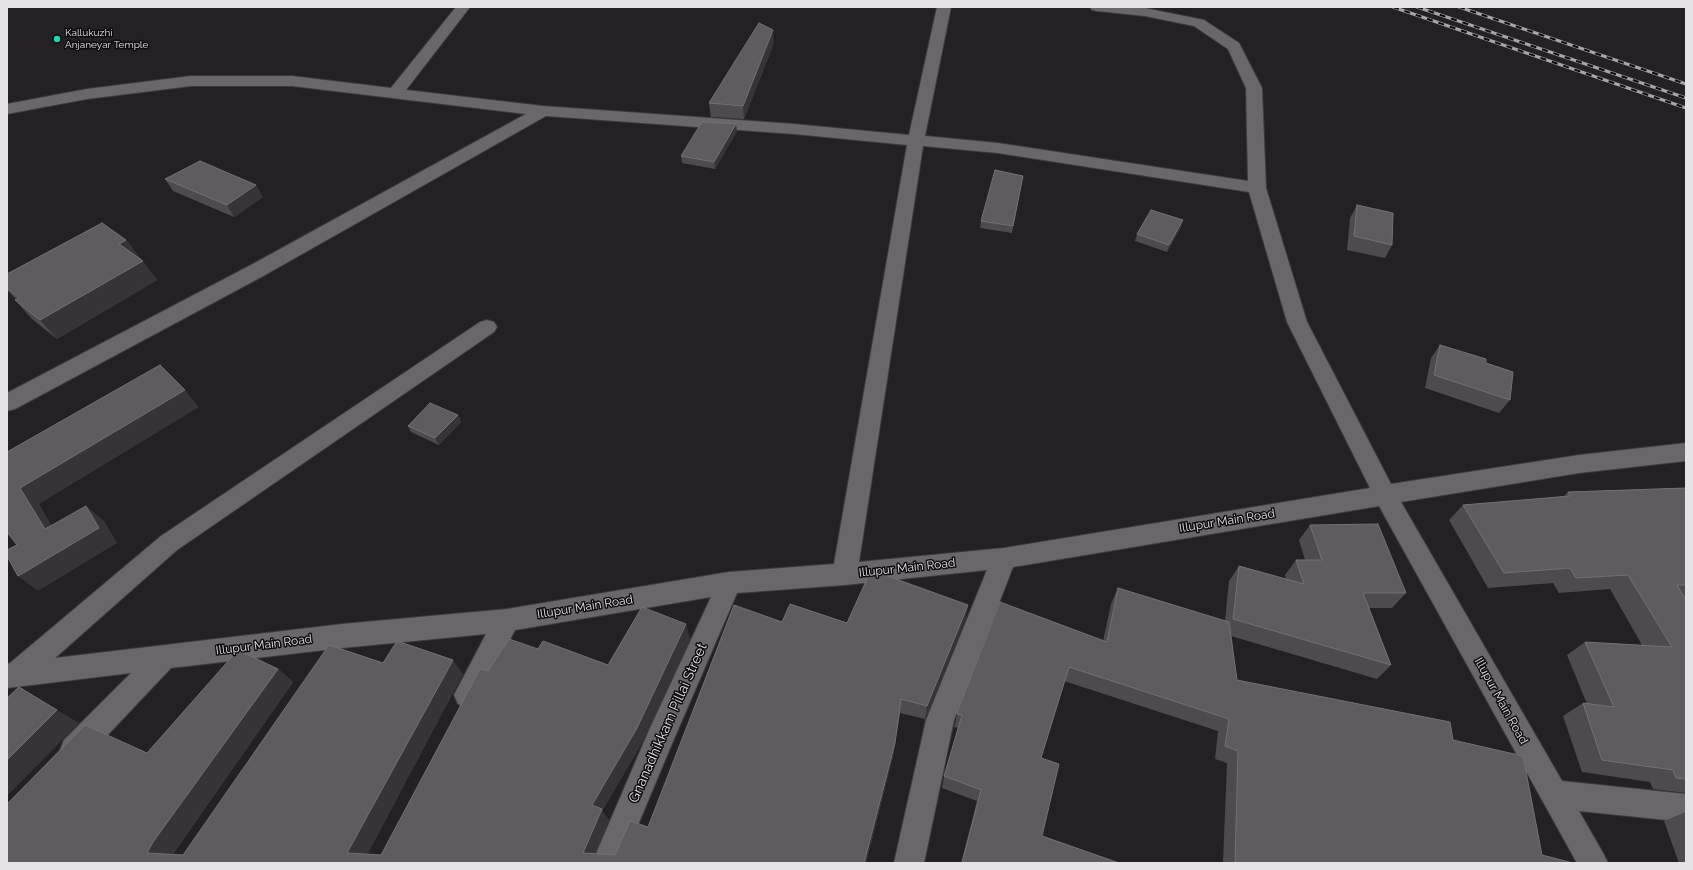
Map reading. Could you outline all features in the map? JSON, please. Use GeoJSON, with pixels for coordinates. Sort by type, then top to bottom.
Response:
{"type":"FeatureCollection","features":[{"type":"Feature","properties":{"kind":"street"},"geometry":{"type":"LineString","coordinates":[[395,94],[463,7]]}},
{"type":"Feature","properties":{"kind":"street"},"geometry":{"type":"LineString","coordinates":[[845,574],[916,140],[944,7]]}},
{"type":"Feature","properties":{"kind":"street"},"geometry":{"type":"LineString","coordinates":[[1096,7],[1145,12],[1200,23],[1234,46],[1254,88],[1256,188],[1297,322],[1385,495],[1579,464],[1686,452]]}},
{"type":"Feature","properties":{"kind":"street"},"geometry":{"type":"LineString","coordinates":[[7,109],[87,94],[191,81],[292,81],[544,111],[794,129],[998,148],[1256,188]]}},
{"type":"Feature","properties":{"kind":"street"},"geometry":{"type":"LineString","coordinates":[[7,404],[258,270],[544,111]]}},
{"type":"Feature","properties":{"kind":"street"},"geometry":{"type":"LineString","coordinates":[[11,676],[169,544],[487,327]]}},
{"type":"Feature","properties":{"kind":"street","name":"Illupur Main Road"},"geometry":{"type":"LineString","coordinates":[[11,676],[342,636],[507,620],[729,583],[845,574],[1004,558],[1385,495],[1593,863]]}},
{"type":"Feature","properties":{"kind":"street"},"geometry":{"type":"LineString","coordinates":[[909,863],[940,720],[1004,558]]}},
{"type":"Feature","properties":{"kind":"street","name":"Gnanadhikkam Pillai Street"},"geometry":{"type":"LineString","coordinates":[[607,863],[660,738],[705,640],[729,583]]}},
{"type":"Feature","properties":{"kind":"street"},"geometry":{"type":"LineString","coordinates":[[456,717],[507,620]]}},
{"type":"Feature","properties":{"kind":"street"},"geometry":{"type":"LineString","coordinates":[[324,661],[342,636]]}},
{"type":"Feature","properties":{"kind":"street"},"geometry":{"type":"LineString","coordinates":[[55,769],[164,658]]}},
{"type":"Feature","properties":{"kind":"street"},"geometry":{"type":"LineString","coordinates":[[1554,794],[1686,808]]}},
{"type":"Feature","properties":{"kind":"building"},"geometry":{"type":"Polygon","coordinates":[[[759,23],[773,30],[743,106],[709,103],[759,23]]]}},
{"type":"Feature","properties":{"kind":"building"},"geometry":{"type":"Polygon","coordinates":[[[702,122],[736,124],[714,162],[681,156],[702,122]]]}},
{"type":"Feature","properties":{"kind":"building"},"geometry":{"type":"Polygon","coordinates":[[[200,161],[256,185],[227,205],[165,179],[200,161]]]}},
{"type":"Feature","properties":{"kind":"building"},"geometry":{"type":"Polygon","coordinates":[[[995,170],[1023,176],[1013,226],[981,221],[995,170]]]}},
{"type":"Feature","properties":{"kind":"building"},"geometry":{"type":"Polygon","coordinates":[[[1357,205],[1393,213],[1392,245],[1354,236],[1357,205]]]}},
{"type":"Feature","properties":{"kind":"building"},"geometry":{"type":"Polygon","coordinates":[[[1151,210],[1183,220],[1169,245],[1137,234],[1151,210]]]}},
{"type":"Feature","properties":{"kind":"building"},"geometry":{"type":"Polygon","coordinates":[[[102,223],[126,240],[119,244],[143,261],[40,320],[15,300],[19,298],[7,288],[7,274],[102,223]]]}},
{"type":"Feature","properties":{"kind":"building"},"geometry":{"type":"Polygon","coordinates":[[[1440,345],[1486,359],[1486,363],[1513,372],[1510,400],[1434,375],[1440,345]]]}},
{"type":"Feature","properties":{"kind":"building"},"geometry":{"type":"Polygon","coordinates":[[[160,365],[185,390],[20,488],[45,529],[86,506],[99,528],[18,576],[7,556],[7,550],[17,545],[7,532],[7,452],[160,365]]]}},
{"type":"Feature","properties":{"kind":"building"},"geometry":{"type":"Polygon","coordinates":[[[430,403],[458,415],[435,438],[408,426],[430,403]]]}},
{"type":"Feature","properties":{"kind":"building"},"geometry":{"type":"Polygon","coordinates":[[[1686,488],[1686,585],[1677,585],[1686,600],[1686,779],[1676,778],[1673,770],[1602,760],[1583,703],[1614,707],[1585,642],[1672,647],[1628,575],[1576,578],[1570,568],[1504,573],[1463,505],[1570,496],[1568,492],[1686,488]]]}},
{"type":"Feature","properties":{"kind":"building"},"geometry":{"type":"Polygon","coordinates":[[[1378,524],[1406,593],[1363,593],[1391,665],[1233,619],[1239,566],[1304,584],[1296,560],[1322,560],[1310,525],[1378,524]]]}},
{"type":"Feature","properties":{"kind":"building"},"geometry":{"type":"Polygon","coordinates":[[[871,570],[968,605],[927,706],[901,699],[895,743],[864,863],[7,863],[7,804],[85,725],[147,753],[238,650],[278,669],[153,842],[147,853],[183,855],[329,645],[383,663],[397,641],[453,660],[347,853],[381,855],[480,669],[488,671],[509,639],[538,649],[543,641],[608,665],[642,607],[686,624],[637,728],[592,805],[602,809],[583,853],[615,855],[630,821],[648,827],[734,605],[782,622],[790,604],[847,623],[871,570]]]}},
{"type":"Feature","properties":{"kind":"building"},"geometry":{"type":"Polygon","coordinates":[[[1118,588],[1229,622],[1237,680],[1450,722],[1453,740],[1523,756],[1542,855],[1573,863],[1235,863],[1238,751],[1225,746],[1229,719],[1069,667],[1041,758],[1059,764],[1042,836],[1119,863],[962,863],[981,790],[944,776],[962,715],[957,714],[959,707],[1000,602],[1107,642],[1118,588]]]}},
{"type":"Feature","properties":{"kind":"building"},"geometry":{"type":"Polygon","coordinates":[[[19,687],[57,710],[7,760],[7,698],[19,687]]]}},
{"type":"Feature","properties":{"kind":"railway"},"geometry":{"type":"LineString","coordinates":[[1393,7],[1686,108]]}},
{"type":"Feature","properties":{"kind":"railway"},"geometry":{"type":"LineString","coordinates":[[1417,7],[1686,98]]}},
{"type":"Feature","properties":{"kind":"railway"},"geometry":{"type":"LineString","coordinates":[[1459,7],[1686,84]]}},
{"type":"Feature","properties":{"kind":"place","name":"Kallukuzhi Anjaneyar Temple"},"geometry":{"type":"Point","coordinates":[57,39]}}]}
